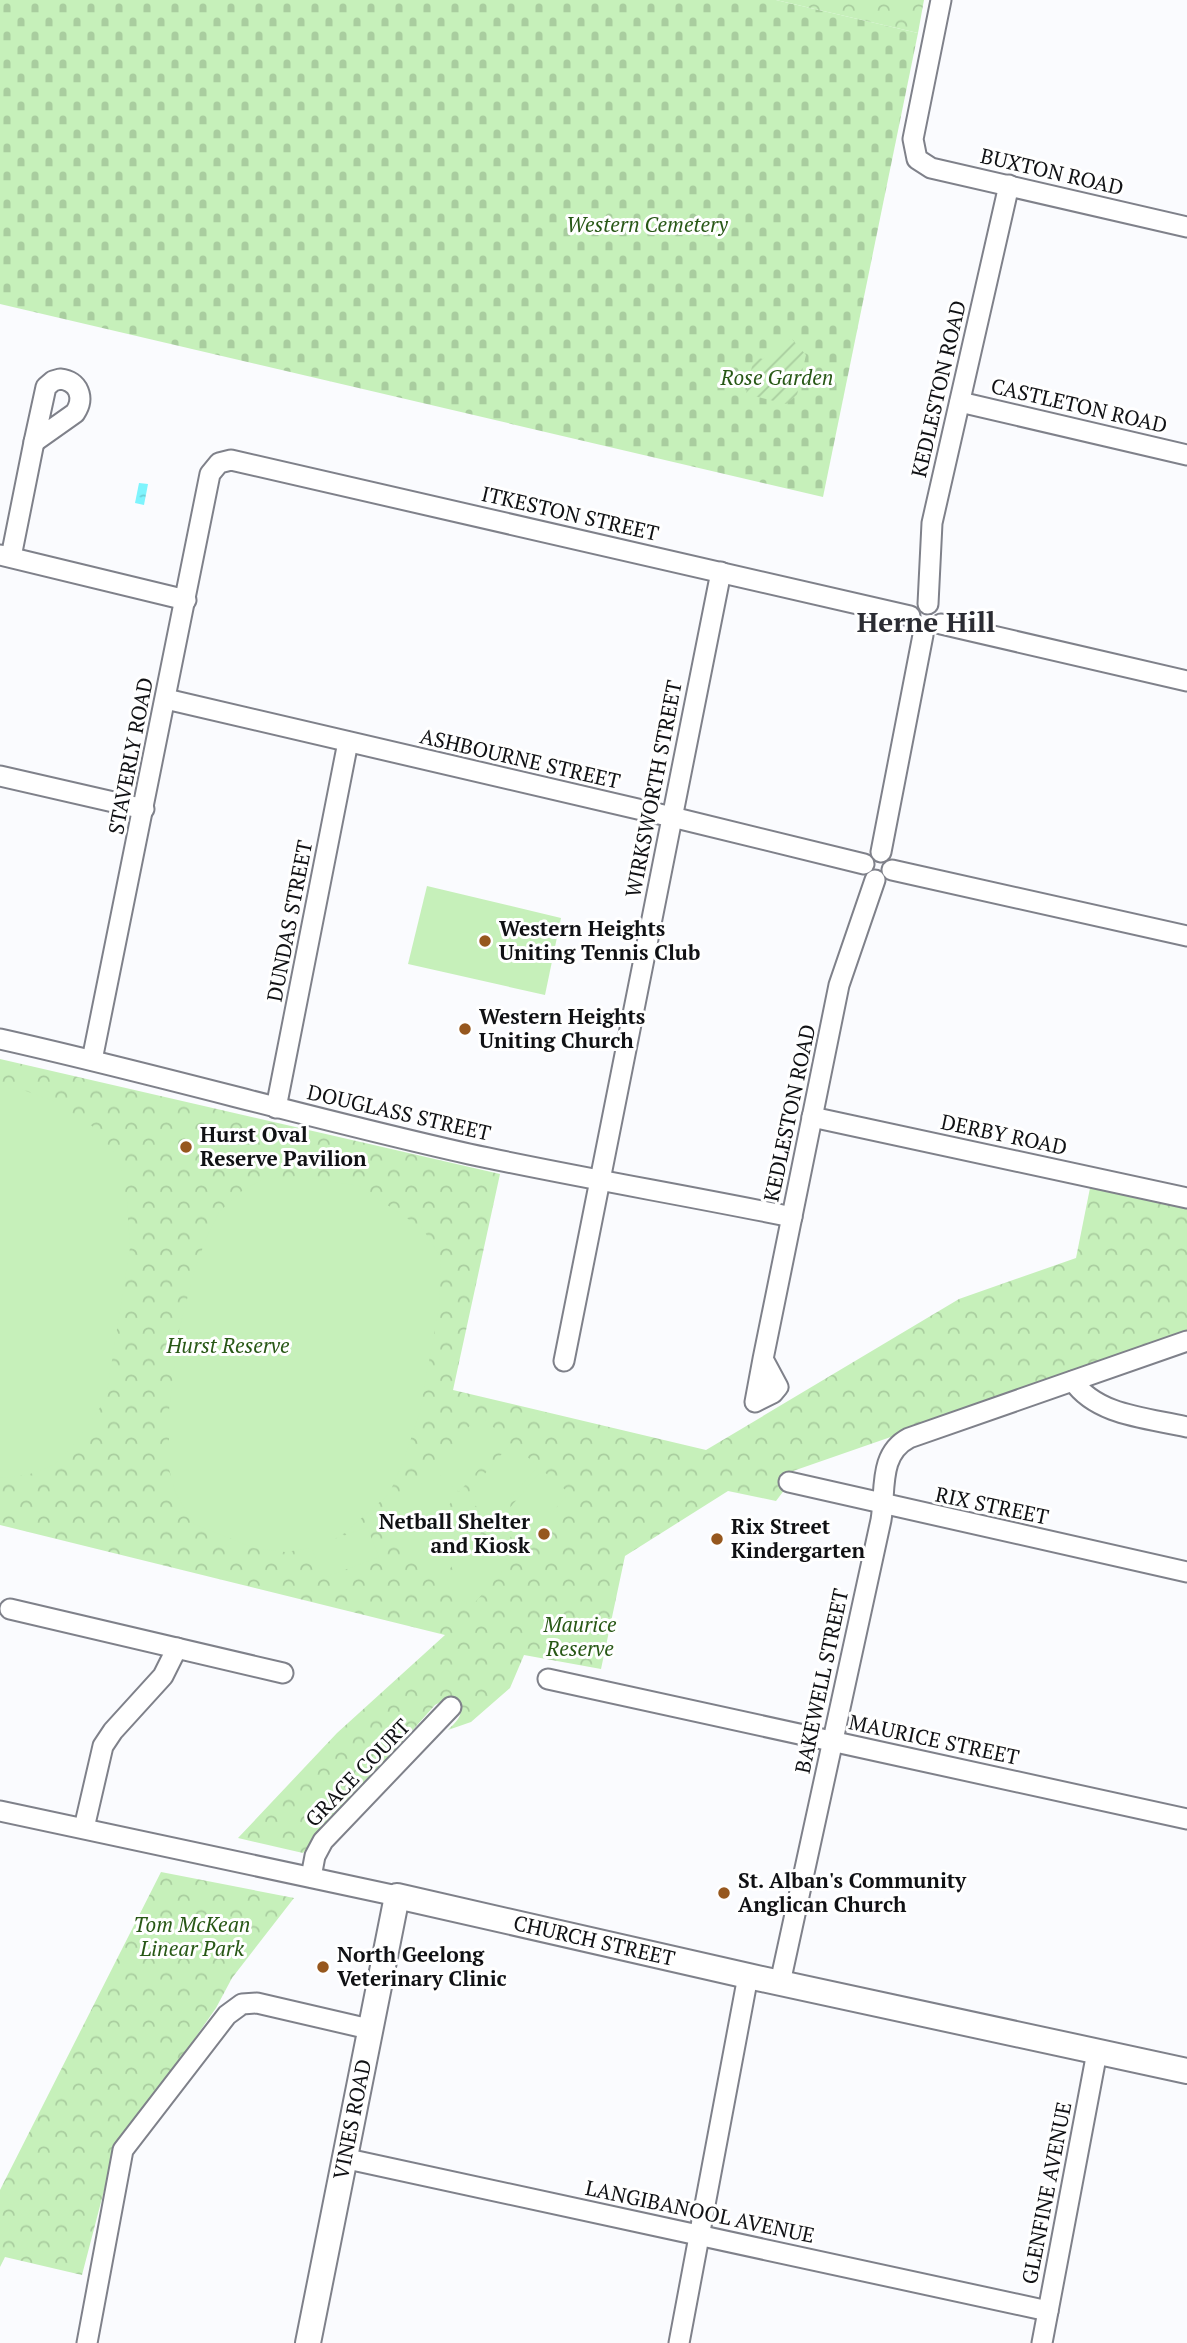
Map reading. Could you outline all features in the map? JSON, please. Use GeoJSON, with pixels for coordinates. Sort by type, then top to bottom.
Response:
{"type":"FeatureCollection","features":[{"type":"Feature","properties":{"kind":"main road","name":"CHURCH STREET"},"geometry":{"type":"LineString","coordinates":[[397,1896],[748,1976],[1187,2071]]}},
{"type":"Feature","properties":{"kind":"main road","name":"VINES ROAD"},"geometry":{"type":"LineString","coordinates":[[308,2343],[397,1896]]}},
{"type":"Feature","properties":{"kind":"street","name":"BUXTON ROAD"},"geometry":{"type":"LineString","coordinates":[[941,0],[915,129],[914,151],[917,159],[931,168],[1187,227]]}},
{"type":"Feature","properties":{"kind":"street","name":"KEDLESTON ROAD"},"geometry":{"type":"LineString","coordinates":[[928,604],[932,523],[1009,185]]}},
{"type":"Feature","properties":{"kind":"street","name":"CASTLETON ROAD"},"geometry":{"type":"LineString","coordinates":[[960,401],[1187,454]]}},
{"type":"Feature","properties":{"kind":"street"},"geometry":{"type":"LineString","coordinates":[[34,442],[6,556],[186,600]]}},
{"type":"Feature","properties":{"kind":"street","name":"ITKESTON STREET"},"geometry":{"type":"LineString","coordinates":[[219,463],[231,460],[910,616]]}},
{"type":"Feature","properties":{"kind":"street","name":"STAVERLY ROAD"},"geometry":{"type":"LineString","coordinates":[[92,1060],[210,474],[219,463]]}},
{"type":"Feature","properties":{"kind":"street","name":"WIRKSWORTH STREET"},"geometry":{"type":"LineString","coordinates":[[564,1361],[721,572]]}},
{"type":"Feature","properties":{"kind":"street"},"geometry":{"type":"LineString","coordinates":[[928,604],[937,609],[941,624],[936,632],[923,635],[911,626],[910,616],[919,606],[928,604]]}},
{"type":"Feature","properties":{"kind":"street"},"geometry":{"type":"LineString","coordinates":[[941,624],[1187,681]]}},
{"type":"Feature","properties":{"kind":"street"},"geometry":{"type":"LineString","coordinates":[[877,871],[867,856],[873,852],[881,852],[923,635]]}},
{"type":"Feature","properties":{"kind":"street","name":"ASHBOURNE STREET"},"geometry":{"type":"LineString","coordinates":[[166,699],[672,817],[877,871],[1187,936]]}},
{"type":"Feature","properties":{"kind":"street","name":"DUNDAS STREET"},"geometry":{"type":"LineString","coordinates":[[276,1108],[348,742]]}},
{"type":"Feature","properties":{"kind":"street"},"geometry":{"type":"LineString","coordinates":[[0,776],[144,808]]}},
{"type":"Feature","properties":{"kind":"street","name":"KEDLESTON ROAD"},"geometry":{"type":"LineString","coordinates":[[763,1359],[839,985],[877,871]]}},
{"type":"Feature","properties":{"kind":"street","name":"DOUGLASS STREET"},"geometry":{"type":"LineString","coordinates":[[0,1039],[470,1154],[792,1217]]}},
{"type":"Feature","properties":{"kind":"street","name":"DERBY ROAD"},"geometry":{"type":"LineString","coordinates":[[812,1117],[1187,1198]]}},
{"type":"Feature","properties":{"kind":"street","name":"BAKEWELL STREET"},"geometry":{"type":"LineString","coordinates":[[780,1983],[883,1505],[887,1465],[892,1452],[900,1443],[1187,1341]]}},
{"type":"Feature","properties":{"kind":"street"},"geometry":{"type":"LineString","coordinates":[[1073,1381],[1091,1399],[1107,1407],[1187,1427]]}},
{"type":"Feature","properties":{"kind":"street","name":"RIX STREET"},"geometry":{"type":"LineString","coordinates":[[789,1482],[1187,1572]]}},
{"type":"Feature","properties":{"kind":"street"},"geometry":{"type":"LineString","coordinates":[[10,1609],[283,1673]]}},
{"type":"Feature","properties":{"kind":"street"},"geometry":{"type":"LineString","coordinates":[[84,1828],[103,1746],[113,1731],[163,1676],[177,1648]]}},
{"type":"Feature","properties":{"kind":"street","name":"MAURICE STREET"},"geometry":{"type":"LineString","coordinates":[[548,1679],[1187,1819]]}},
{"type":"Feature","properties":{"kind":"street","name":"GRACE COURT"},"geometry":{"type":"LineString","coordinates":[[311,1877],[315,1856],[323,1842],[451,1707]]}},
{"type":"Feature","properties":{"kind":"street","name":"CHURCH STREET"},"geometry":{"type":"LineString","coordinates":[[0,1811],[397,1896]]}},
{"type":"Feature","properties":{"kind":"street"},"geometry":{"type":"LineString","coordinates":[[679,2343],[748,1976]]}},
{"type":"Feature","properties":{"kind":"street"},"geometry":{"type":"LineString","coordinates":[[87,2343],[123,2150],[227,2015],[242,2004],[257,2003],[369,2029]]}},
{"type":"Feature","properties":{"kind":"street","name":"GLENFINE AVENUE"},"geometry":{"type":"LineString","coordinates":[[1042,2343],[1097,2052]]}},
{"type":"Feature","properties":{"kind":"street","name":"LANGIBANOOL AVENUE"},"geometry":{"type":"LineString","coordinates":[[343,2158],[1048,2311]]}},
{"type":"Feature","properties":{"kind":"green space","name":"Western Cemetery"},"geometry":{"type":"Polygon","coordinates":[[[0,0],[776,0],[918,33],[823,497],[0,304],[0,0]]]}},
{"type":"Feature","properties":{"kind":"green space"},"geometry":{"type":"Polygon","coordinates":[[[776,0],[924,0],[918,33],[776,0]]]}},
{"type":"Feature","properties":{"kind":"green space","name":"Rose Garden"},"geometry":{"type":"Polygon","coordinates":[[[791,338],[806,355],[797,395],[786,404],[746,394],[754,357],[763,359],[791,338]]]}},
{"type":"Feature","properties":{"kind":"green space","name":"Western Heights Uniting Tennis Club"},"geometry":{"type":"Polygon","coordinates":[[[427,886],[561,918],[545,995],[408,964],[427,886]]]}},
{"type":"Feature","properties":{"kind":"green space","name":"Hurst Reserve"},"geometry":{"type":"Polygon","coordinates":[[[0,1059],[500,1174],[453,1390],[706,1450],[959,1299],[1076,1258],[1090,1188],[1187,1208],[1187,1334],[793,1471],[776,1501],[728,1491],[625,1556],[601,1669],[524,1655],[510,1688],[471,1722],[448,1730],[461,1713],[458,1701],[448,1698],[435,1705],[303,1853],[238,1838],[337,1733],[445,1635],[0,1525],[0,1059]]]}},
{"type":"Feature","properties":{"kind":"green space"},"geometry":{"type":"Polygon","coordinates":[[[0,1088],[23,1090],[56,1102],[92,1126],[119,1158],[127,1202],[130,1248],[106,1398],[59,1460],[35,1473],[0,1478],[0,1088]]]}},
{"type":"Feature","properties":{"kind":"green space"},"geometry":{"type":"Polygon","coordinates":[[[300,1176],[359,1186],[423,1229],[441,1258],[439,1308],[420,1411],[404,1460],[389,1494],[341,1536],[332,1540],[367,1527],[379,1557],[323,1578],[312,1548],[285,1552],[254,1548],[194,1524],[176,1494],[169,1469],[169,1410],[178,1334],[205,1241],[219,1212],[242,1191],[263,1179],[300,1176]]]}},
{"type":"Feature","properties":{"kind":"green space"},"geometry":{"type":"Polygon","coordinates":[[[479,1415],[506,1438],[459,1492],[432,1469],[479,1415]]]}},
{"type":"Feature","properties":{"kind":"green space"},"geometry":{"type":"Polygon","coordinates":[[[511,1443],[538,1466],[492,1520],[465,1497],[511,1443]]]}},
{"type":"Feature","properties":{"kind":"green space"},"geometry":{"type":"Polygon","coordinates":[[[542,1470],[569,1493],[522,1547],[496,1524],[542,1470]]]}},
{"type":"Feature","properties":{"kind":"green space"},"geometry":{"type":"Polygon","coordinates":[[[428,1476],[455,1498],[408,1552],[381,1530],[428,1476]]]}},
{"type":"Feature","properties":{"kind":"green space"},"geometry":{"type":"Polygon","coordinates":[[[460,1503],[487,1526],[440,1580],[414,1557],[460,1503]]]}},
{"type":"Feature","properties":{"kind":"green space"},"geometry":{"type":"Polygon","coordinates":[[[491,1530],[518,1553],[471,1607],[444,1584],[491,1530]]]}},
{"type":"Feature","properties":{"kind":"green space","name":"Tom McKean Linear Park"},"geometry":{"type":"Polygon","coordinates":[[[161,1872],[294,1898],[232,1978],[216,2008],[113,2156],[82,2275],[5,2257],[0,2267],[0,2190],[161,1872]]]}},
{"type":"Feature","properties":{"kind":"water"},"geometry":{"type":"Polygon","coordinates":[[[139,483],[148,484],[144,505],[135,503],[139,483]]]}},
{"type":"Feature","properties":{"kind":"place","name":"Western Heights Uniting Tennis Club"},"geometry":{"type":"Point","coordinates":[485,941]}},
{"type":"Feature","properties":{"kind":"place","name":"Western Heights Uniting Church"},"geometry":{"type":"Point","coordinates":[465,1029]}},
{"type":"Feature","properties":{"kind":"place","name":"Hurst Oval Reserve Pavilion"},"geometry":{"type":"Point","coordinates":[186,1147]}},
{"type":"Feature","properties":{"kind":"place","name":"Netball Shelter and Kiosk"},"geometry":{"type":"Point","coordinates":[544,1534]}},
{"type":"Feature","properties":{"kind":"place","name":"Rix Street Kindergarten"},"geometry":{"type":"Point","coordinates":[717,1539]}},
{"type":"Feature","properties":{"kind":"place","name":"St. Alban's Community Anglican Church"},"geometry":{"type":"Point","coordinates":[724,1893]}},
{"type":"Feature","properties":{"kind":"place","name":"North Geelong Veterinary Clinic"},"geometry":{"type":"Point","coordinates":[323,1967]}},
{"type":"Feature","properties":{"kind":"district","name":"Herne Hill"},"geometry":{"type":"Point","coordinates":[926,622]}},
{"type":"Feature","properties":{"kind":"park label","name":"Maurice Reserve"},"geometry":{"type":"Point","coordinates":[580,1637]}}]}
